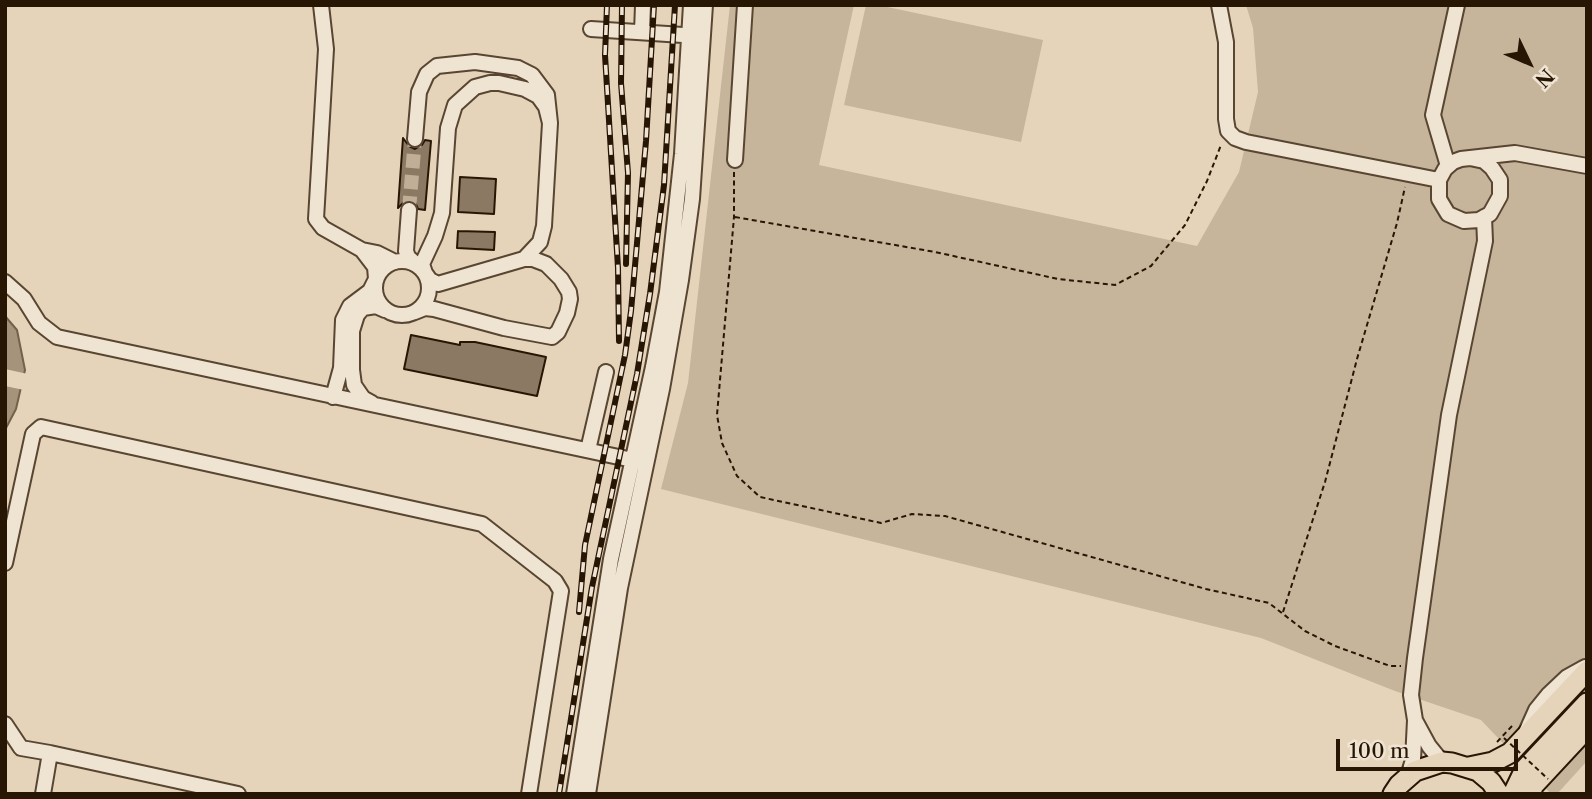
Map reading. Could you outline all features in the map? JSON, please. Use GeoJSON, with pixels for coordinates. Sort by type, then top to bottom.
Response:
{"type":"FeatureCollection","features":[{"type":"Feature","properties":{"kind":"highway"},"geometry":{"type":"LineString","coordinates":[[1393,794],[1408,776],[1424,767],[1442,762],[1469,767],[1502,759],[1526,738],[1587,668]]}},
{"type":"Feature","properties":{"kind":"highway"},"geometry":{"type":"LineString","coordinates":[[1513,794],[1525,769],[1587,703]]}},
{"type":"Feature","properties":{"kind":"highway"},"geometry":{"type":"LineString","coordinates":[[1531,794],[1533,786],[1587,728]]}},
{"type":"Feature","properties":{"kind":"highway"},"geometry":{"type":"LineString","coordinates":[[1469,767],[1491,782],[1499,794]]}},
{"type":"Feature","properties":{"kind":"lane"},"geometry":{"type":"LineString","coordinates":[[321,5],[326,49],[316,219],[323,228],[362,250],[377,253],[395,262],[411,263],[422,270]]}},
{"type":"Feature","properties":{"kind":"lane"},"geometry":{"type":"LineString","coordinates":[[642,32],[643,5]]}},
{"type":"Feature","properties":{"kind":"lane"},"geometry":{"type":"LineString","coordinates":[[691,5],[696,36]]}},
{"type":"Feature","properties":{"kind":"lane"},"geometry":{"type":"LineString","coordinates":[[588,794],[672,255],[696,36],[705,5]]}},
{"type":"Feature","properties":{"kind":"lane"},"geometry":{"type":"LineString","coordinates":[[734,160],[745,5]]}},
{"type":"Feature","properties":{"kind":"lane"},"geometry":{"type":"LineString","coordinates":[[1219,5],[1226,42],[1228,131],[1234,138],[1439,180]]}},
{"type":"Feature","properties":{"kind":"lane"},"geometry":{"type":"LineString","coordinates":[[1448,166],[1433,116],[1457,5]]}},
{"type":"Feature","properties":{"kind":"lane"},"geometry":{"type":"LineString","coordinates":[[591,29],[696,36]]}},
{"type":"Feature","properties":{"kind":"lane"},"geometry":{"type":"LineString","coordinates":[[415,139],[422,82],[431,69],[446,64],[475,62],[525,71],[537,80],[547,95],[550,123],[543,234],[536,249],[524,259]]}},
{"type":"Feature","properties":{"kind":"lane"},"geometry":{"type":"LineString","coordinates":[[415,312],[422,306],[429,290],[422,270],[423,261],[442,213],[449,120],[461,98],[475,87],[490,83],[525,89],[543,101],[550,123]]}},
{"type":"Feature","properties":{"kind":"lane"},"geometry":{"type":"LineString","coordinates":[[1471,158],[1484,161],[1500,180],[1499,201],[1490,214],[1472,222],[1448,214],[1438,199],[1439,180],[1448,166],[1461,159],[1515,153],[1587,166]]}},
{"type":"Feature","properties":{"kind":"lane"},"geometry":{"type":"LineString","coordinates":[[379,407],[363,398],[355,385],[351,338],[355,319],[363,308],[376,306],[388,312],[406,315],[425,308],[434,309],[504,328],[552,337],[558,332],[567,313],[570,299],[561,279],[545,264],[533,259],[524,259],[444,283],[434,282],[408,257],[406,251],[409,210]]}},
{"type":"Feature","properties":{"kind":"lane"},"geometry":{"type":"LineString","coordinates":[[1408,776],[1413,760],[1415,720],[1411,695],[1414,667],[1449,415],[1485,241],[1484,217]]}},
{"type":"Feature","properties":{"kind":"lane"},"geometry":{"type":"LineString","coordinates":[[362,250],[375,267],[376,298],[388,312]]}},
{"type":"Feature","properties":{"kind":"lane"},"geometry":{"type":"LineString","coordinates":[[333,397],[341,368],[343,320],[349,306],[370,291],[387,266],[395,262]]}},
{"type":"Feature","properties":{"kind":"lane"},"geometry":{"type":"LineString","coordinates":[[5,282],[24,299],[39,324],[57,337],[640,461]]}},
{"type":"Feature","properties":{"kind":"lane"},"geometry":{"type":"LineString","coordinates":[[588,450],[606,372]]}},
{"type":"Feature","properties":{"kind":"lane"},"geometry":{"type":"LineString","coordinates":[[5,563],[33,435],[41,427],[482,524],[555,581],[561,591],[529,794]]}},
{"type":"Feature","properties":{"kind":"lane"},"geometry":{"type":"LineString","coordinates":[[574,794],[611,559],[640,461]]}},
{"type":"Feature","properties":{"kind":"lane"},"geometry":{"type":"LineString","coordinates":[[1415,720],[1429,747],[1442,762]]}},
{"type":"Feature","properties":{"kind":"lane"},"geometry":{"type":"LineString","coordinates":[[5,724],[21,748],[238,794]]}},
{"type":"Feature","properties":{"kind":"lane"},"geometry":{"type":"LineString","coordinates":[[43,794],[50,753]]}},
{"type":"Feature","properties":{"kind":"path"},"geometry":{"type":"LineString","coordinates":[[734,217],[935,252],[1058,279],[1115,285],[1151,266],[1185,225],[1228,131]]}},
{"type":"Feature","properties":{"kind":"path"},"geometry":{"type":"LineString","coordinates":[[734,160],[734,217],[717,415],[722,443],[737,475],[760,497],[881,523],[912,514],[945,516],[1206,589],[1269,603],[1305,631],[1335,646],[1390,666],[1414,667]]}},
{"type":"Feature","properties":{"kind":"path"},"geometry":{"type":"LineString","coordinates":[[1282,613],[1325,482],[1357,359],[1397,223],[1408,173]]}},
{"type":"Feature","properties":{"kind":"path"},"geometry":{"type":"LineString","coordinates":[[1504,738],[1548,779]]}},
{"type":"Feature","properties":{"kind":"shaded area"},"geometry":{"type":"Polygon","coordinates":[[[730,5],[854,5],[819,165],[1197,246],[1239,172],[1258,92],[1253,28],[1246,5],[1587,5],[1587,761],[1557,794],[1551,794],[1481,720],[1395,691],[1261,638],[661,489],[688,383],[730,5]]]}},
{"type":"Feature","properties":{"kind":"shaded area"},"geometry":{"type":"Polygon","coordinates":[[[866,5],[878,5],[1043,40],[1021,142],[844,105],[866,5]]]}},
{"type":"Feature","properties":{"kind":"shaded area"},"geometry":{"type":"Polygon","coordinates":[[[5,316],[17,330],[25,370],[16,409],[5,430],[5,316]]]}},
{"type":"Feature","properties":{"kind":"pier"},"geometry":{"type":"Polygon","coordinates":[[[5,369],[28,374],[24,390],[5,386],[5,369]]]}},
{"type":"Feature","properties":{"kind":"building"},"geometry":{"type":"Polygon","coordinates":[[[403,138],[415,149],[425,140],[431,141],[425,210],[418,209],[415,202],[410,201],[404,202],[398,208],[403,138]]]}},
{"type":"Feature","properties":{"kind":"building"},"geometry":{"type":"Polygon","coordinates":[[[460,177],[496,179],[494,214],[458,212],[460,177]]]}},
{"type":"Feature","properties":{"kind":"building"},"geometry":{"type":"Polygon","coordinates":[[[458,231],[495,232],[494,250],[457,248],[458,231]]]}},
{"type":"Feature","properties":{"kind":"building"},"geometry":{"type":"Polygon","coordinates":[[[411,335],[460,345],[460,342],[475,342],[546,357],[537,396],[404,369],[411,335]]]}},
{"type":"Feature","properties":{"kind":"tunnel"},"geometry":{"type":"LineString","coordinates":[[409,210],[415,139]]}},
{"type":"Feature","properties":{"kind":"railway"},"geometry":{"type":"LineString","coordinates":[[607,5],[605,55],[618,268],[619,341]]}},
{"type":"Feature","properties":{"kind":"railway"},"geometry":{"type":"LineString","coordinates":[[622,5],[621,83],[628,173],[626,264]]}},
{"type":"Feature","properties":{"kind":"railway"},"geometry":{"type":"LineString","coordinates":[[579,612],[585,545],[625,355],[631,311],[646,141],[654,5]]}},
{"type":"Feature","properties":{"kind":"railway"},"geometry":{"type":"LineString","coordinates":[[559,794],[592,587],[637,374],[650,294],[664,185],[675,5]]}}]}
